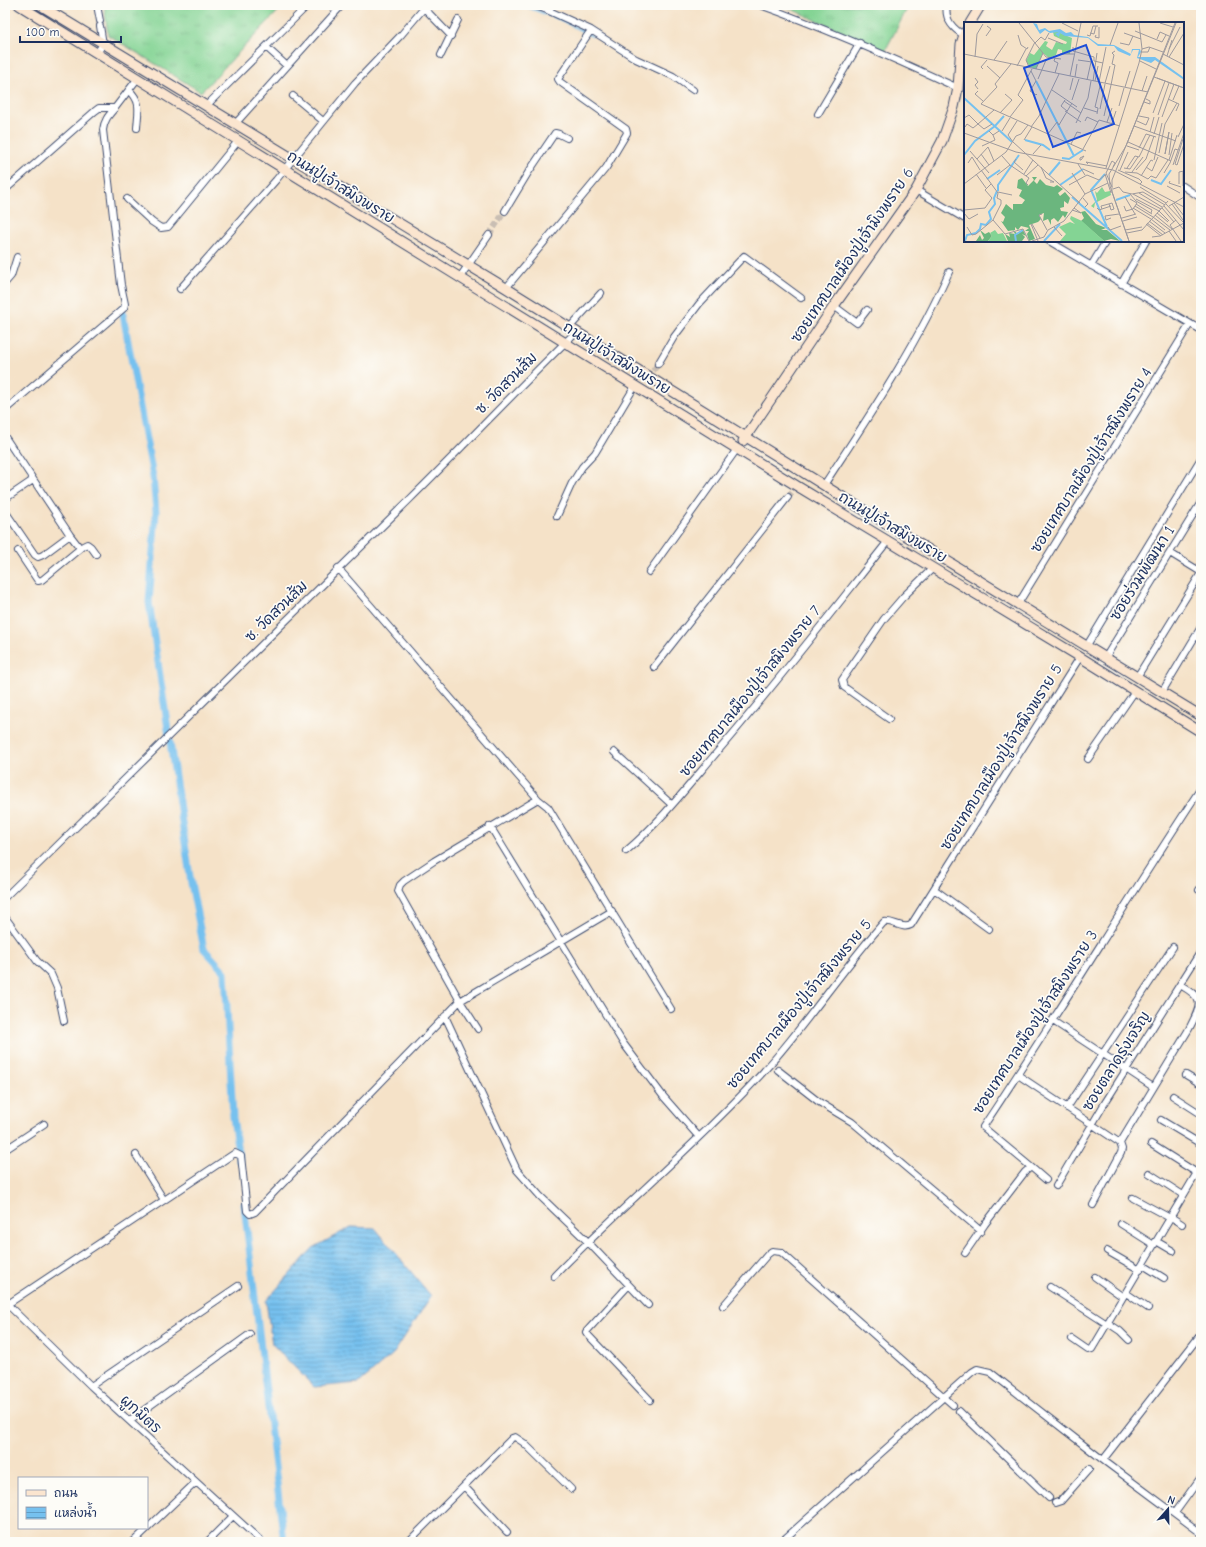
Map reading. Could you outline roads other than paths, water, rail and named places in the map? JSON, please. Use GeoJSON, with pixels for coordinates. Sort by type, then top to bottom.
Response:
{"type":"FeatureCollection","features":[{"type":"Feature","properties":{"kind":"main road","name":"ถนนปู่เจ้าสมิงพราย"},"geometry":{"type":"LineString","coordinates":[[20,5],[737,449],[795,488],[933,568],[1089,662],[1201,732]]}},
{"type":"Feature","properties":{"kind":"main road","name":"ถนนปู่เจ้าสมิงพราย"},"geometry":{"type":"LineString","coordinates":[[40,5],[573,330],[651,374],[746,437],[1086,647],[1200,714]]}},
{"type":"Feature","properties":{"kind":"main road"},"geometry":{"type":"LineString","coordinates":[[971,22],[981,5]]}},
{"type":"Feature","properties":{"kind":"main road","name":"ซอยเทศบาลเมืองปู่เจ้ามิงพราย 6"},"geometry":{"type":"LineString","coordinates":[[737,449],[834,306],[916,190],[942,141],[954,106],[958,88],[964,35]]}},
{"type":"Feature","properties":{"kind":"main road"},"geometry":{"type":"LineString","coordinates":[[888,541],[895,529]]}},
{"type":"Feature","properties":{"kind":"main road"},"geometry":{"type":"LineString","coordinates":[[997,607],[1004,596]]}},
{"type":"Feature","properties":{"kind":"main road"},"geometry":{"type":"LineString","coordinates":[[1089,662],[1095,652]]}},
{"type":"Feature","properties":{"kind":"street"},"geometry":{"type":"LineString","coordinates":[[97,5],[103,44],[97,53]]}},
{"type":"Feature","properties":{"kind":"street"},"geometry":{"type":"LineString","coordinates":[[206,106],[308,5]]}},
{"type":"Feature","properties":{"kind":"street"},"geometry":{"type":"LineString","coordinates":[[235,124],[342,5]]}},
{"type":"Feature","properties":{"kind":"street"},"geometry":{"type":"LineString","coordinates":[[533,5],[549,7],[590,32],[605,38],[636,59],[673,76],[693,90]]}},
{"type":"Feature","properties":{"kind":"street"},"geometry":{"type":"LineString","coordinates":[[760,5],[807,21],[958,88]]}},
{"type":"Feature","properties":{"kind":"street"},"geometry":{"type":"LineString","coordinates":[[947,5],[946,15],[950,25],[964,35]]}},
{"type":"Feature","properties":{"kind":"street"},"geometry":{"type":"LineString","coordinates":[[180,290],[285,169],[355,83],[396,41],[425,7],[451,36]]}},
{"type":"Feature","properties":{"kind":"street"},"geometry":{"type":"LineString","coordinates":[[440,55],[458,20]]}},
{"type":"Feature","properties":{"kind":"street"},"geometry":{"type":"LineString","coordinates":[[506,288],[606,168],[627,133],[626,129],[560,82],[559,76],[590,32]]}},
{"type":"Feature","properties":{"kind":"street"},"geometry":{"type":"LineString","coordinates":[[818,114],[860,44]]}},
{"type":"Feature","properties":{"kind":"street"},"geometry":{"type":"LineString","coordinates":[[266,47],[287,66]]}},
{"type":"Feature","properties":{"kind":"street"},"geometry":{"type":"LineString","coordinates":[[5,410],[124,308],[125,304],[121,285],[103,130],[107,117],[138,78]]}},
{"type":"Feature","properties":{"kind":"street"},"geometry":{"type":"LineString","coordinates":[[129,90],[137,98],[138,102],[137,128]]}},
{"type":"Feature","properties":{"kind":"street"},"geometry":{"type":"LineString","coordinates":[[293,96],[323,121]]}},
{"type":"Feature","properties":{"kind":"street"},"geometry":{"type":"LineString","coordinates":[[5,190],[99,108],[115,108]]}},
{"type":"Feature","properties":{"kind":"street"},"geometry":{"type":"LineString","coordinates":[[505,212],[528,173],[555,134],[559,134],[567,138]]}},
{"type":"Feature","properties":{"kind":"street"},"geometry":{"type":"LineString","coordinates":[[127,198],[152,222],[161,228],[168,227],[239,140]]}},
{"type":"Feature","properties":{"kind":"street"},"geometry":{"type":"LineString","coordinates":[[1184,187],[1201,198]]}},
{"type":"Feature","properties":{"kind":"street"},"geometry":{"type":"LineString","coordinates":[[916,190],[964,218]]}},
{"type":"Feature","properties":{"kind":"street"},"geometry":{"type":"LineString","coordinates":[[460,277],[489,235]]}},
{"type":"Feature","properties":{"kind":"street"},"geometry":{"type":"LineString","coordinates":[[1052,242],[1188,327],[1201,330]]}},
{"type":"Feature","properties":{"kind":"street"},"geometry":{"type":"LineString","coordinates":[[1091,266],[1105,242]]}},
{"type":"Feature","properties":{"kind":"street"},"geometry":{"type":"LineString","coordinates":[[1121,284],[1145,242]]}},
{"type":"Feature","properties":{"kind":"street"},"geometry":{"type":"LineString","coordinates":[[658,364],[674,337],[699,304],[744,256],[801,298]]}},
{"type":"Feature","properties":{"kind":"street"},"geometry":{"type":"LineString","coordinates":[[5,283],[11,276],[17,257]]}},
{"type":"Feature","properties":{"kind":"street"},"geometry":{"type":"LineString","coordinates":[[824,485],[865,424],[927,317],[949,272]]}},
{"type":"Feature","properties":{"kind":"street","name":"ซ. วัดสวนส้ม"},"geometry":{"type":"LineString","coordinates":[[5,897],[165,738],[409,500],[565,343],[601,293]]}},
{"type":"Feature","properties":{"kind":"street"},"geometry":{"type":"LineString","coordinates":[[834,306],[857,323],[867,310]]}},
{"type":"Feature","properties":{"kind":"street","name":"ซอยเทศบาลเมืองปู่เจ้าสมิงพราย 4"},"geometry":{"type":"LineString","coordinates":[[1018,604],[1188,327]]}},
{"type":"Feature","properties":{"kind":"street"},"geometry":{"type":"LineString","coordinates":[[557,516],[572,483],[582,467],[594,453],[635,386]]}},
{"type":"Feature","properties":{"kind":"street"},"geometry":{"type":"LineString","coordinates":[[5,437],[80,548]]}},
{"type":"Feature","properties":{"kind":"street"},"geometry":{"type":"LineString","coordinates":[[649,572],[737,449]]}},
{"type":"Feature","properties":{"kind":"street"},"geometry":{"type":"LineString","coordinates":[[1086,647],[1201,458]]}},
{"type":"Feature","properties":{"kind":"street"},"geometry":{"type":"LineString","coordinates":[[5,499],[33,480]]}},
{"type":"Feature","properties":{"kind":"street"},"geometry":{"type":"LineString","coordinates":[[654,667],[788,497]]}},
{"type":"Feature","properties":{"kind":"street","name":"ซอยร่วมพัฒนา 1"},"geometry":{"type":"LineString","coordinates":[[1105,658],[1201,502]]}},
{"type":"Feature","properties":{"kind":"street"},"geometry":{"type":"LineString","coordinates":[[5,511],[35,555],[38,557],[70,535]]}},
{"type":"Feature","properties":{"kind":"street","name":"ซอยเทศบาลเมืองปู่เจ้าสมิงพราย 7"},"geometry":{"type":"LineString","coordinates":[[626,851],[639,840],[758,706],[888,541]]}},
{"type":"Feature","properties":{"kind":"street"},"geometry":{"type":"LineString","coordinates":[[18,551],[38,582],[87,544],[96,554]]}},
{"type":"Feature","properties":{"kind":"street"},"geometry":{"type":"LineString","coordinates":[[1138,677],[1201,573],[1170,553]]}},
{"type":"Feature","properties":{"kind":"street"},"geometry":{"type":"LineString","coordinates":[[338,568],[538,799],[548,807],[671,1009]]}},
{"type":"Feature","properties":{"kind":"street"},"geometry":{"type":"LineString","coordinates":[[889,719],[844,687],[842,680],[884,619],[904,596],[933,568]]}},
{"type":"Feature","properties":{"kind":"street"},"geometry":{"type":"LineString","coordinates":[[1162,692],[1201,627]]}},
{"type":"Feature","properties":{"kind":"street","name":"ซอยเทศบาลเมืองปู่เจ้าสมิงพราย 5"},"geometry":{"type":"LineString","coordinates":[[554,1276],[753,1083],[774,1060],[884,922],[888,921],[906,927],[911,925],[1080,657]]}},
{"type":"Feature","properties":{"kind":"street"},"geometry":{"type":"LineString","coordinates":[[1088,759],[1136,691]]}},
{"type":"Feature","properties":{"kind":"street"},"geometry":{"type":"LineString","coordinates":[[614,752],[671,804]]}},
{"type":"Feature","properties":{"kind":"street","name":"ซอยเทศบาลเมืองปู่เจ้าสมิงพราย 3"},"geometry":{"type":"LineString","coordinates":[[1031,1167],[983,1127],[1053,1021],[1148,868],[1201,788]]}},
{"type":"Feature","properties":{"kind":"street"},"geometry":{"type":"LineString","coordinates":[[478,1029],[460,1002],[398,891],[404,881],[434,861],[490,826],[538,799]]}},
{"type":"Feature","properties":{"kind":"street"},"geometry":{"type":"LineString","coordinates":[[490,826],[623,1043],[663,1096],[699,1137]]}},
{"type":"Feature","properties":{"kind":"street"},"geometry":{"type":"LineString","coordinates":[[934,889],[989,929]]}},
{"type":"Feature","properties":{"kind":"street"},"geometry":{"type":"LineString","coordinates":[[6,1303],[235,1153],[238,1153],[241,1156],[247,1211],[250,1214],[255,1212],[460,1002],[612,911]]}},
{"type":"Feature","properties":{"kind":"street"},"geometry":{"type":"LineString","coordinates":[[5,916],[37,961],[51,974],[57,988],[64,1021]]}},
{"type":"Feature","properties":{"kind":"street"},"geometry":{"type":"LineString","coordinates":[[1067,1108],[1173,947]]}},
{"type":"Feature","properties":{"kind":"street","name":"ซอยตลาดรุ่งเจริญ"},"geometry":{"type":"LineString","coordinates":[[1056,1186],[1091,1125],[1201,951]]}},
{"type":"Feature","properties":{"kind":"street"},"geometry":{"type":"LineString","coordinates":[[1120,1143],[1189,1029],[1199,1009],[1199,1001],[1197,996],[1193,992],[1180,986]]}},
{"type":"Feature","properties":{"kind":"street"},"geometry":{"type":"LineString","coordinates":[[445,1016],[517,1170],[540,1196],[588,1242],[648,1305]]}},
{"type":"Feature","properties":{"kind":"street"},"geometry":{"type":"LineString","coordinates":[[1053,1021],[1153,1088]]}},
{"type":"Feature","properties":{"kind":"street"},"geometry":{"type":"LineString","coordinates":[[778,1070],[819,1102],[852,1122],[981,1231]]}},
{"type":"Feature","properties":{"kind":"street"},"geometry":{"type":"LineString","coordinates":[[1018,1075],[1120,1143],[1122,1149],[1121,1153],[1093,1205]]}},
{"type":"Feature","properties":{"kind":"street"},"geometry":{"type":"LineString","coordinates":[[1186,1075],[1201,1084]]}},
{"type":"Feature","properties":{"kind":"street"},"geometry":{"type":"LineString","coordinates":[[1173,1096],[1201,1114]]}},
{"type":"Feature","properties":{"kind":"street"},"geometry":{"type":"LineString","coordinates":[[1161,1120],[1201,1144]]}},
{"type":"Feature","properties":{"kind":"street"},"geometry":{"type":"LineString","coordinates":[[5,1150],[44,1124]]}},
{"type":"Feature","properties":{"kind":"street"},"geometry":{"type":"LineString","coordinates":[[1151,1144],[1196,1173]]}},
{"type":"Feature","properties":{"kind":"street"},"geometry":{"type":"LineString","coordinates":[[136,1154],[164,1200]]}},
{"type":"Feature","properties":{"kind":"street"},"geometry":{"type":"LineString","coordinates":[[1072,1339],[1088,1350],[1091,1350],[1201,1166]]}},
{"type":"Feature","properties":{"kind":"street"},"geometry":{"type":"LineString","coordinates":[[965,1253],[1025,1172],[1031,1167],[1046,1180]]}},
{"type":"Feature","properties":{"kind":"street"},"geometry":{"type":"LineString","coordinates":[[1149,1174],[1183,1195]]}},
{"type":"Feature","properties":{"kind":"street"},"geometry":{"type":"LineString","coordinates":[[1133,1198],[1182,1224]]}},
{"type":"Feature","properties":{"kind":"street"},"geometry":{"type":"LineString","coordinates":[[1121,1224],[1173,1251]]}},
{"type":"Feature","properties":{"kind":"street"},"geometry":{"type":"LineString","coordinates":[[1107,1250],[1164,1278]]}},
{"type":"Feature","properties":{"kind":"street"},"geometry":{"type":"LineString","coordinates":[[723,1306],[768,1254],[772,1251],[781,1252],[953,1405]]}},
{"type":"Feature","properties":{"kind":"street"},"geometry":{"type":"LineString","coordinates":[[1095,1277],[1148,1308]]}},
{"type":"Feature","properties":{"kind":"street"},"geometry":{"type":"LineString","coordinates":[[629,1285],[586,1332],[650,1400]]}},
{"type":"Feature","properties":{"kind":"street"},"geometry":{"type":"LineString","coordinates":[[91,1386],[238,1286]]}},
{"type":"Feature","properties":{"kind":"street"},"geometry":{"type":"LineString","coordinates":[[1050,1287],[1120,1330],[1129,1340]]}},
{"type":"Feature","properties":{"kind":"street","name":"ผูกมิตร"},"geometry":{"type":"LineString","coordinates":[[6,1303],[91,1386],[262,1542]]}},
{"type":"Feature","properties":{"kind":"street"},"geometry":{"type":"LineString","coordinates":[[130,1420],[250,1334]]}},
{"type":"Feature","properties":{"kind":"street"},"geometry":{"type":"LineString","coordinates":[[1103,1460],[1201,1334]]}},
{"type":"Feature","properties":{"kind":"street"},"geometry":{"type":"LineString","coordinates":[[781,1542],[977,1369],[990,1372],[1103,1460],[1201,1533]]}},
{"type":"Feature","properties":{"kind":"street"},"geometry":{"type":"LineString","coordinates":[[959,1410],[1049,1498]]}},
{"type":"Feature","properties":{"kind":"street"},"geometry":{"type":"LineString","coordinates":[[408,1542],[505,1444],[515,1437],[524,1443],[571,1489]]}},
{"type":"Feature","properties":{"kind":"street"},"geometry":{"type":"LineString","coordinates":[[1055,1503],[1061,1501],[1089,1469]]}},
{"type":"Feature","properties":{"kind":"street"},"geometry":{"type":"LineString","coordinates":[[1175,1514],[1201,1477]]}},
{"type":"Feature","properties":{"kind":"street"},"geometry":{"type":"LineString","coordinates":[[148,1528],[196,1482]]}},
{"type":"Feature","properties":{"kind":"street"},"geometry":{"type":"LineString","coordinates":[[464,1486],[507,1532]]}},
{"type":"Feature","properties":{"kind":"street"},"geometry":{"type":"LineString","coordinates":[[207,1542],[233,1516]]}},
{"type":"Feature","properties":{"kind":"street"},"geometry":{"type":"LineString","coordinates":[[133,1542],[147,1529]]}},
{"type":"Feature","properties":{"kind":"water"},"geometry":{"type":"Polygon","coordinates":[[[351,1227],[375,1228],[431,1296],[394,1353],[359,1383],[314,1387],[272,1344],[266,1301],[313,1248],[351,1227]]]}},
{"type":"Feature","properties":{"kind":"waterway"},"geometry":{"type":"LineString","coordinates":[[522,5],[559,19],[592,36]]}},
{"type":"Feature","properties":{"kind":"waterway"},"geometry":{"type":"LineString","coordinates":[[122,309],[153,477],[156,512],[149,602],[191,883],[204,949],[225,972],[233,1117],[239,1160]]}},
{"type":"Feature","properties":{"kind":"waterway"},"geometry":{"type":"LineString","coordinates":[[244,1205],[284,1542]]}},
{"type":"Feature","properties":{"kind":"tunnel"},"geometry":{"type":"LineString","coordinates":[[489,235],[505,211]]}},
{"type":"Feature","properties":{"kind":"tunnel"},"geometry":{"type":"LineString","coordinates":[[653,371],[658,364]]}},
{"type":"Feature","properties":{"kind":"tunnel"},"geometry":{"type":"LineString","coordinates":[[788,497],[794,490]]}}]}
